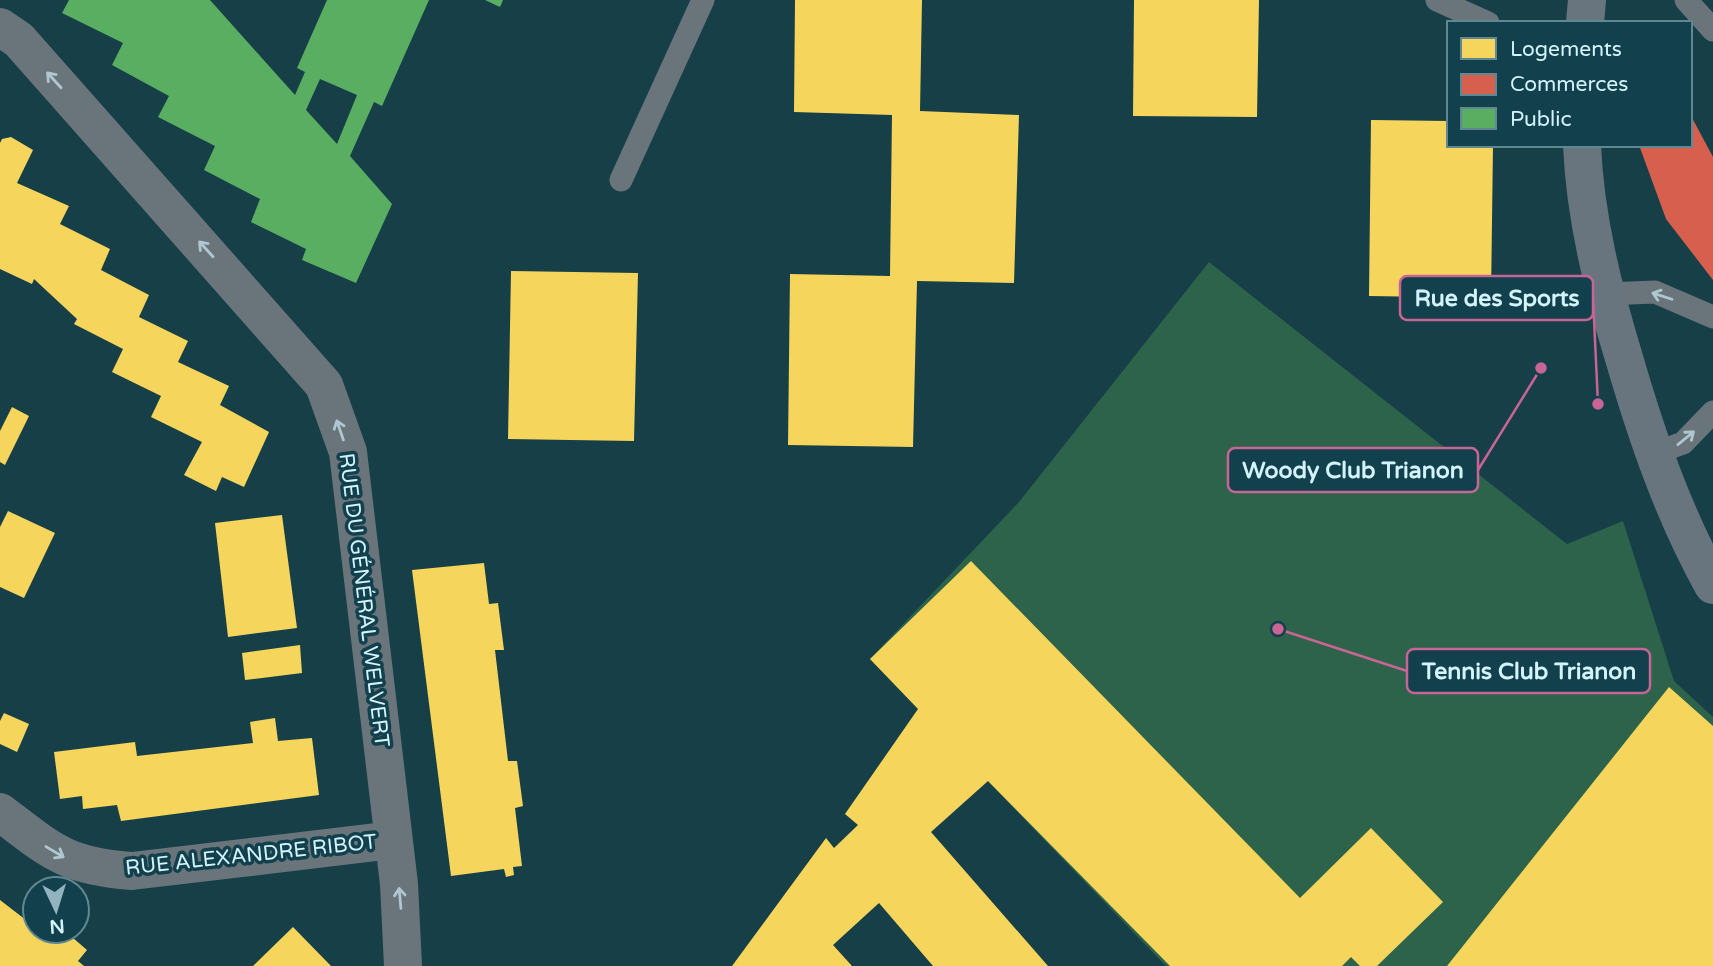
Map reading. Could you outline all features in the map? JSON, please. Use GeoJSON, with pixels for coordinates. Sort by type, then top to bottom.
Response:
{"type":"FeatureCollection","features":[{"type":"Feature","properties":{"kind":"main road"},"geometry":{"type":"LineString","coordinates":[[1585,21],[1587,0]]}},
{"type":"Feature","properties":{"kind":"main road"},"geometry":{"type":"LineString","coordinates":[[1582,147],[1584,192],[1606,294],[1653,454],[1713,585]]}},
{"type":"Feature","properties":{"kind":"street","name":"RUE DU GÉNÉRAL WELVERT"},"geometry":{"type":"LineString","coordinates":[[0,27],[28,50],[324,386],[348,452],[404,937],[403,966]]}},
{"type":"Feature","properties":{"kind":"street","name":"RUE ALEXANDRE RIBOT"},"geometry":{"type":"LineString","coordinates":[[0,812],[69,861],[102,869],[132,871],[393,840]]}},
{"type":"Feature","properties":{"kind":"lane"},"geometry":{"type":"LineString","coordinates":[[621,180],[703,0]]}},
{"type":"Feature","properties":{"kind":"lane"},"geometry":{"type":"LineString","coordinates":[[1437,0],[1484,21]]}},
{"type":"Feature","properties":{"kind":"lane"},"geometry":{"type":"LineString","coordinates":[[1686,0],[1713,30]]}},
{"type":"Feature","properties":{"kind":"lane"},"geometry":{"type":"LineString","coordinates":[[1606,294],[1655,292],[1713,317]]}},
{"type":"Feature","properties":{"kind":"lane"},"geometry":{"type":"LineString","coordinates":[[1653,454],[1683,443],[1713,412]]}},
{"type":"Feature","properties":{"kind":"green space"},"geometry":{"type":"Polygon","coordinates":[[[1209,262],[1567,544],[1623,521],[1674,681],[1713,717],[1713,966],[1166,966],[870,659],[1019,502],[1209,262]]]}},
{"type":"Feature","properties":{"kind":"building: Logements"},"geometry":{"type":"Polygon","coordinates":[[[795,0],[922,0],[920,111],[1019,115],[1014,283],[917,281],[913,447],[788,445],[790,274],[890,276],[892,115],[794,112],[795,0]]]}},
{"type":"Feature","properties":{"kind":"building: Logements"},"geometry":{"type":"Polygon","coordinates":[[[1134,0],[1259,0],[1257,117],[1133,116],[1134,0]]]}},
{"type":"Feature","properties":{"kind":"building: Logements"},"geometry":{"type":"Polygon","coordinates":[[[1371,120],[1447,121],[1447,147],[1493,147],[1491,298],[1369,296],[1371,120]]]}},
{"type":"Feature","properties":{"kind":"building: Logements"},"geometry":{"type":"Polygon","coordinates":[[[11,137],[33,150],[17,183],[69,206],[60,224],[110,249],[101,270],[149,295],[139,317],[188,341],[178,362],[229,386],[220,405],[269,432],[244,487],[222,477],[216,491],[184,475],[202,442],[151,417],[161,396],[112,372],[123,349],[74,324],[77,319],[34,279],[32,284],[0,269],[0,143],[2,139],[11,137]]]}},
{"type":"Feature","properties":{"kind":"building: Logements"},"geometry":{"type":"Polygon","coordinates":[[[511,271],[638,273],[634,441],[508,439],[511,271]]]}},
{"type":"Feature","properties":{"kind":"building: Logements"},"geometry":{"type":"Polygon","coordinates":[[[12,407],[29,416],[5,465],[0,462],[0,431],[12,407]]]}},
{"type":"Feature","properties":{"kind":"building: Logements"},"geometry":{"type":"Polygon","coordinates":[[[8,511],[55,533],[24,598],[0,587],[0,527],[8,511]]]}},
{"type":"Feature","properties":{"kind":"building: Logements"},"geometry":{"type":"Polygon","coordinates":[[[282,515],[297,628],[228,637],[215,523],[282,515]]]}},
{"type":"Feature","properties":{"kind":"building: Logements"},"geometry":{"type":"Polygon","coordinates":[[[971,561],[1300,898],[1371,828],[1443,902],[1377,966],[1360,966],[1351,957],[1342,966],[1170,966],[988,781],[931,832],[1048,966],[933,966],[879,903],[833,945],[852,966],[732,966],[826,838],[834,848],[858,825],[845,814],[918,709],[870,659],[971,561]]]}},
{"type":"Feature","properties":{"kind":"building: Logements"},"geometry":{"type":"Polygon","coordinates":[[[484,563],[489,604],[498,603],[504,650],[495,650],[508,761],[517,761],[523,806],[515,808],[522,866],[513,867],[514,875],[506,877],[504,869],[451,876],[412,570],[484,563]]]}},
{"type":"Feature","properties":{"kind":"building: Logements"},"geometry":{"type":"Polygon","coordinates":[[[300,645],[302,673],[245,680],[242,653],[300,645]]]}},
{"type":"Feature","properties":{"kind":"building: Logements"},"geometry":{"type":"Polygon","coordinates":[[[1669,687],[1713,726],[1713,966],[1447,966],[1669,687]]]}},
{"type":"Feature","properties":{"kind":"building: Logements"},"geometry":{"type":"Polygon","coordinates":[[[4,713],[29,724],[17,752],[0,744],[0,721],[4,713]]]}},
{"type":"Feature","properties":{"kind":"building: Logements"},"geometry":{"type":"Polygon","coordinates":[[[275,718],[278,741],[312,738],[319,795],[121,821],[117,805],[83,809],[82,796],[60,799],[54,752],[135,742],[137,756],[253,743],[250,722],[275,718]]]}},
{"type":"Feature","properties":{"kind":"building: Logements"},"geometry":{"type":"Polygon","coordinates":[[[0,900],[21,916],[21,945],[81,945],[87,950],[78,961],[84,966],[0,966],[0,900]]]}},
{"type":"Feature","properties":{"kind":"building: Logements"},"geometry":{"type":"Polygon","coordinates":[[[293,927],[331,966],[253,966],[293,927]]]}},
{"type":"Feature","properties":{"kind":"building: Commerces"},"geometry":{"type":"Polygon","coordinates":[[[1692,118],[1713,157],[1713,280],[1666,219],[1640,147],[1692,147],[1692,118]]]}},
{"type":"Feature","properties":{"kind":"building: Public"},"geometry":{"type":"Polygon","coordinates":[[[69,0],[210,0],[295,95],[305,72],[297,68],[327,0],[429,0],[382,106],[374,102],[350,156],[392,204],[356,283],[302,260],[306,249],[251,222],[260,199],[204,170],[215,146],[158,117],[169,96],[112,65],[123,43],[62,13],[69,0]],[[320,79],[306,110],[337,144],[357,95],[320,79]]]}},
{"type":"Feature","properties":{"kind":"building: Public"},"geometry":{"type":"Polygon","coordinates":[[[485,0],[503,0],[500,7],[485,0]]]}},
{"type":"Feature","properties":{"kind":"place","name":"Woody Club Trianon"},"geometry":{"type":"Point","coordinates":[1541,368]}},
{"type":"Feature","properties":{"kind":"place","name":"Rue des Sports"},"geometry":{"type":"Point","coordinates":[1598,404]}},
{"type":"Feature","properties":{"kind":"place","name":"Tennis Club Trianon"},"geometry":{"type":"Point","coordinates":[1278,629]}}]}
